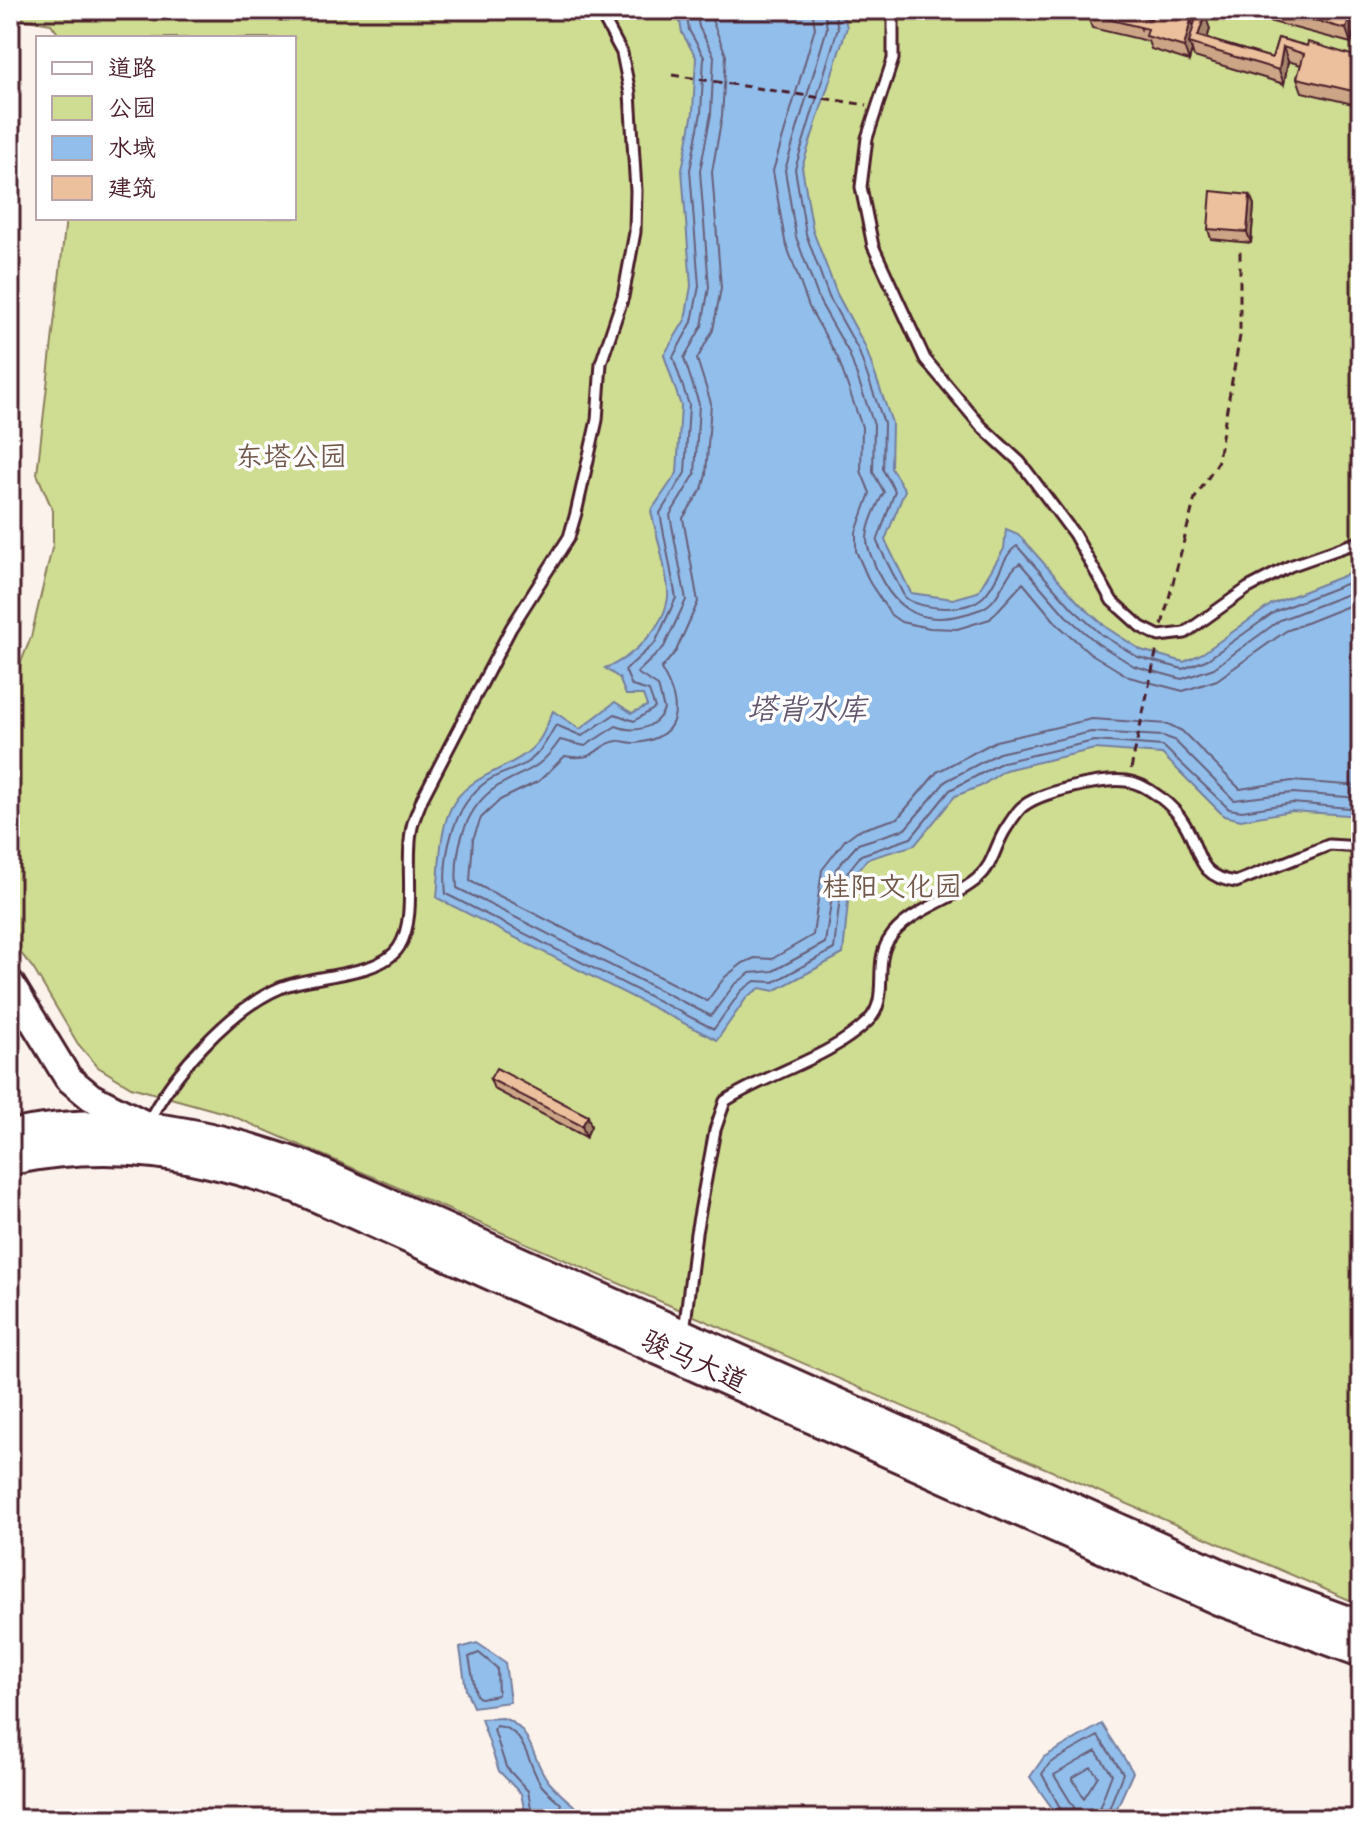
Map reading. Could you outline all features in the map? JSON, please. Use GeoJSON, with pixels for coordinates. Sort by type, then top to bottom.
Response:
{"type":"FeatureCollection","features":[{"type":"Feature","properties":{"kind":"main road"},"geometry":{"type":"LineString","coordinates":[[10,983],[68,1078],[145,1138]]}},
{"type":"Feature","properties":{"kind":"main road","name":"骏马大道"},"geometry":{"type":"LineString","coordinates":[[10,1135],[84,1125],[145,1138],[296,1188],[679,1345],[1228,1577],[1361,1626]]}},
{"type":"Feature","properties":{"kind":"main road","name":"骏马大道"},"geometry":{"type":"LineString","coordinates":[[10,1160],[145,1138]]}},
{"type":"Feature","properties":{"kind":"main road","name":"骏马大道"},"geometry":{"type":"LineString","coordinates":[[679,1345],[1218,1600],[1361,1652]]}},
{"type":"Feature","properties":{"kind":"lane"},"geometry":{"type":"LineString","coordinates":[[145,1138],[157,1103],[182,1071],[260,998],[282,987],[383,962],[400,945],[406,925],[411,828],[422,799],[511,628],[569,537],[597,420],[601,363],[623,297],[635,232],[630,93],[622,53],[599,10]]}},
{"type":"Feature","properties":{"kind":"lane"},"geometry":{"type":"LineString","coordinates":[[893,10],[893,59],[867,138],[861,187],[873,246],[925,359],[981,426],[1029,474],[1074,534],[1112,601],[1141,627],[1159,636],[1185,633],[1248,588],[1290,566],[1361,541]]}},
{"type":"Feature","properties":{"kind":"lane"},"geometry":{"type":"LineString","coordinates":[[679,1345],[715,1130],[725,1101],[848,1038],[871,1018],[880,998],[882,957],[897,928],[951,897],[993,863],[1004,831],[1022,806],[1056,792],[1100,782],[1128,781],[1152,792],[1184,823],[1205,870],[1220,880],[1236,882],[1329,845],[1361,847]]}},
{"type":"Feature","properties":{"kind":"path"},"geometry":{"type":"LineString","coordinates":[[672,75],[813,94],[879,107]]}},
{"type":"Feature","properties":{"kind":"path"},"geometry":{"type":"LineString","coordinates":[[1128,781],[1159,636],[1195,498],[1217,464],[1240,336],[1240,249]]}},
{"type":"Feature","properties":{"kind":"green space","name":"桂阳文化园"},"geometry":{"type":"Polygon","coordinates":[[[10,10],[1361,10],[1361,1605],[228,1114],[131,1087],[98,1067],[78,1044],[33,968],[10,940],[10,690],[31,637],[53,544],[53,511],[37,474],[66,220],[296,220],[296,36],[60,36],[51,24],[10,17],[10,10]]]}},
{"type":"Feature","properties":{"kind":"water","name":"塔背水库"},"geometry":{"type":"Polygon","coordinates":[[[678,10],[842,10],[847,27],[802,167],[813,231],[837,294],[865,346],[892,423],[891,468],[905,490],[885,540],[911,593],[953,599],[978,592],[1004,549],[1006,529],[1018,534],[1079,603],[1107,628],[1141,650],[1184,662],[1203,653],[1272,604],[1361,569],[1361,816],[1291,811],[1241,820],[1224,816],[1162,754],[1095,749],[1005,770],[981,786],[955,796],[915,845],[867,859],[850,881],[843,954],[774,991],[760,988],[747,997],[717,1040],[437,898],[445,822],[455,801],[464,791],[531,749],[542,736],[553,711],[580,729],[615,702],[632,713],[647,706],[643,695],[626,695],[619,678],[605,668],[626,657],[646,640],[661,619],[668,597],[665,567],[651,511],[677,473],[681,406],[664,355],[685,320],[691,286],[682,170],[693,112],[696,57],[682,33],[678,10]]]}},
{"type":"Feature","properties":{"kind":"water"},"geometry":{"type":"Polygon","coordinates":[[[477,1643],[505,1662],[510,1702],[473,1707],[466,1690],[460,1648],[477,1643]]]}},
{"type":"Feature","properties":{"kind":"water"},"geometry":{"type":"Polygon","coordinates":[[[503,1718],[521,1730],[549,1782],[577,1808],[573,1813],[539,1819],[526,1817],[521,1794],[499,1771],[481,1719],[503,1718]]]}},
{"type":"Feature","properties":{"kind":"water"},"geometry":{"type":"Polygon","coordinates":[[[1102,1724],[1133,1772],[1112,1819],[1060,1819],[1030,1777],[1044,1757],[1102,1724]]]}},
{"type":"Feature","properties":{"kind":"building"},"geometry":{"type":"Polygon","coordinates":[[[1088,10],[1137,10],[1135,15],[1151,19],[1154,10],[1194,10],[1205,15],[1198,36],[1272,58],[1278,38],[1307,46],[1308,42],[1361,58],[1361,93],[1297,78],[1304,54],[1283,47],[1279,70],[1189,43],[1195,21],[1191,20],[1184,47],[1146,36],[1148,29],[1087,14],[1088,10]]]}},
{"type":"Feature","properties":{"kind":"building"},"geometry":{"type":"Polygon","coordinates":[[[1275,10],[1351,10],[1346,29],[1275,10]]]}},
{"type":"Feature","properties":{"kind":"building"},"geometry":{"type":"Polygon","coordinates":[[[1211,191],[1250,195],[1247,232],[1208,229],[1211,191]]]}},
{"type":"Feature","properties":{"kind":"building"},"geometry":{"type":"Polygon","coordinates":[[[496,1068],[588,1116],[582,1126],[490,1079],[496,1068]]]}},
{"type":"Feature","properties":{"kind":"park label","name":"东塔公园"},"geometry":{"type":"Point","coordinates":[291,461]}}]}
